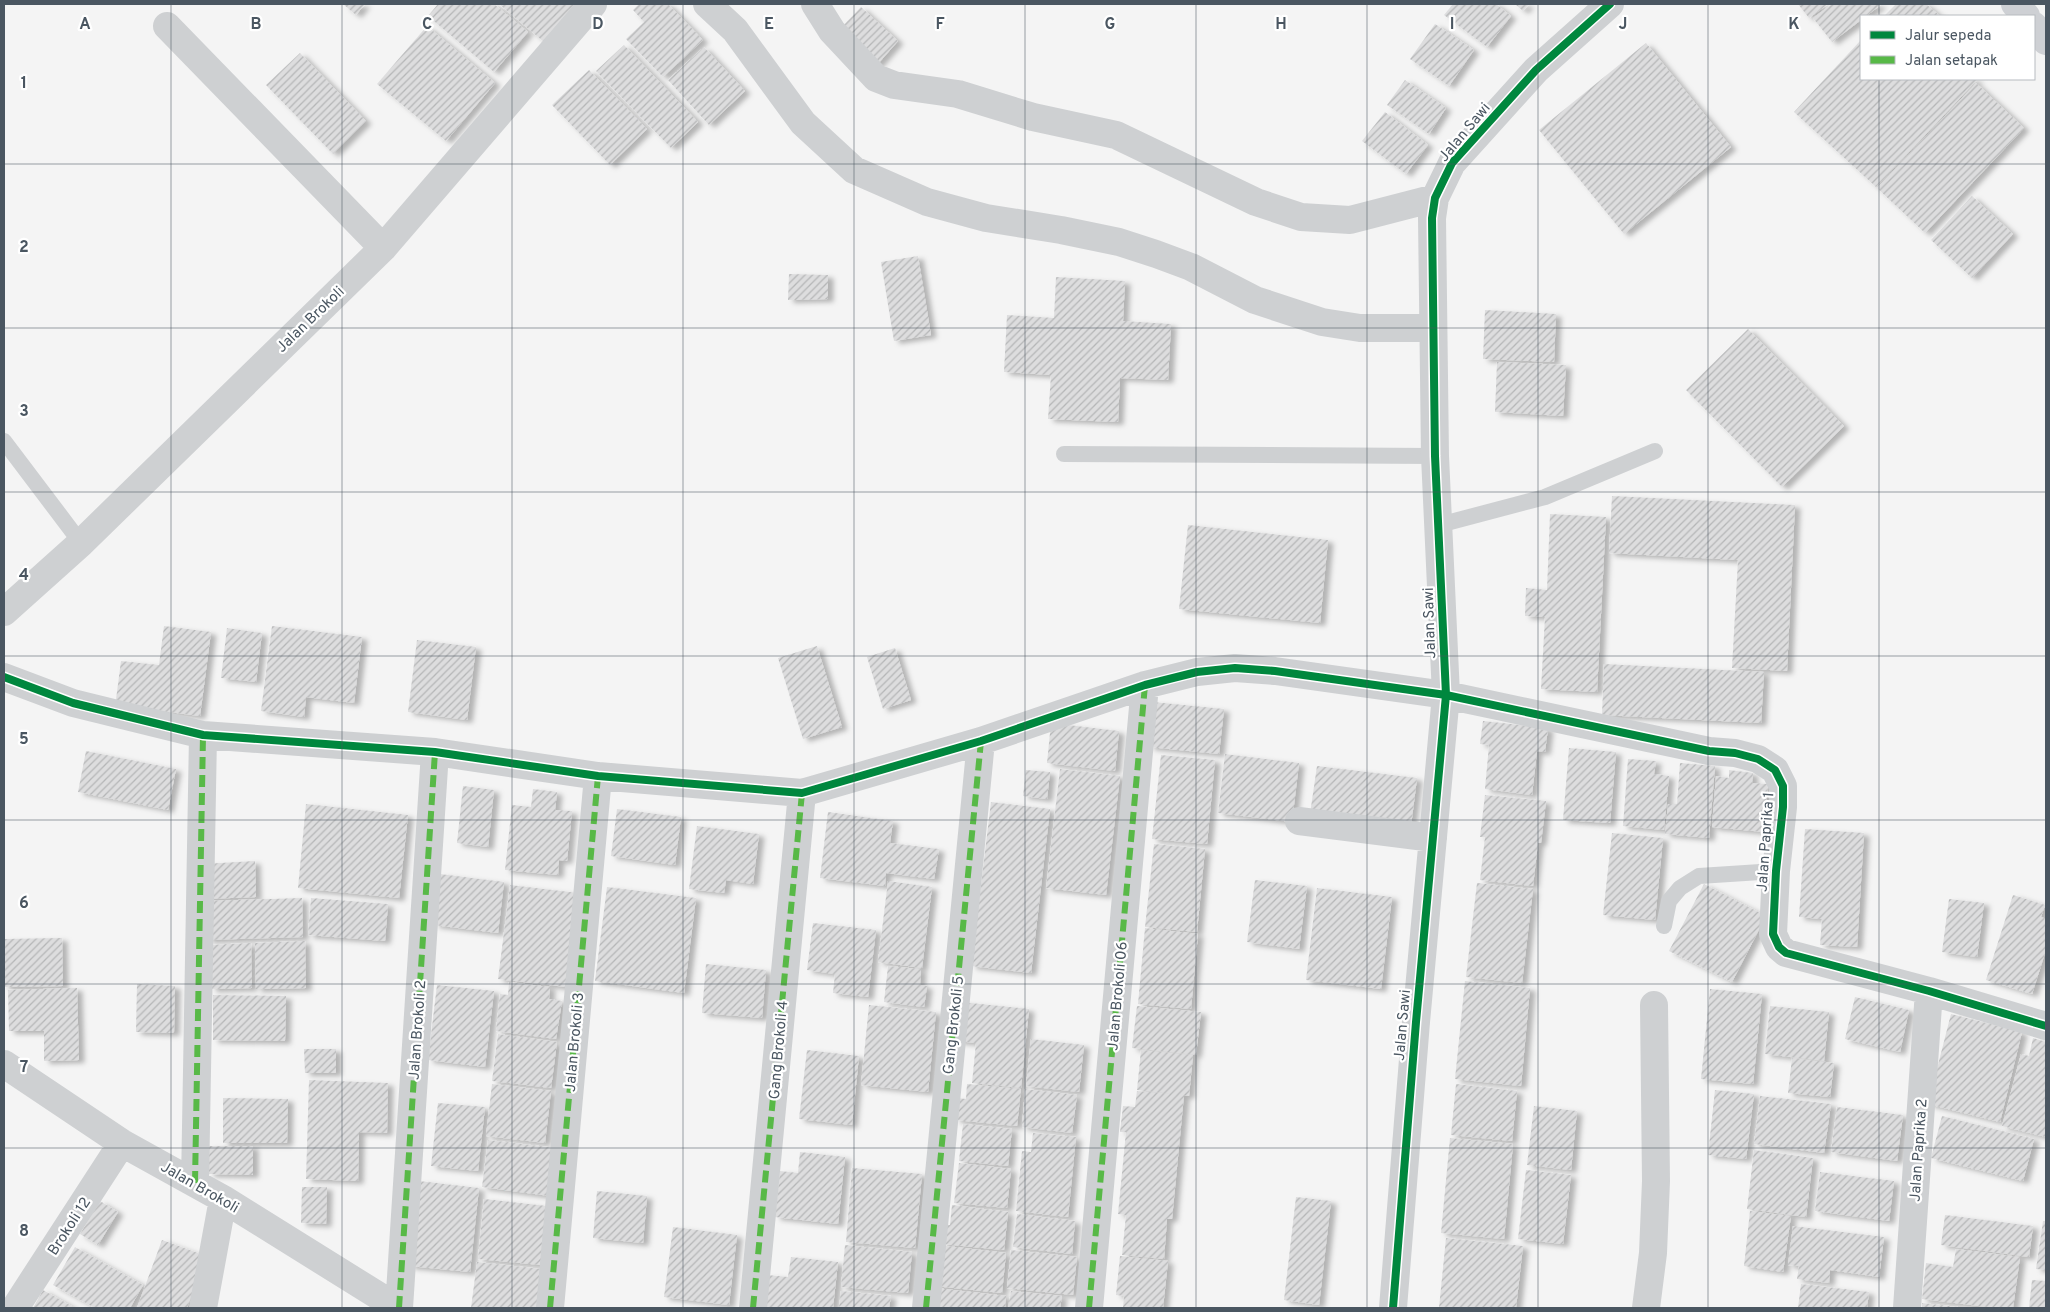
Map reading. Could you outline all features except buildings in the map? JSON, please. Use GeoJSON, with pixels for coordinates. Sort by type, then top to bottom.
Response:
{"type":"FeatureCollection","features":[{"type":"Feature","properties":{"kind":"main road"},"geometry":{"type":"LineString","coordinates":[[2015,4],[2025,15]]}},
{"type":"Feature","properties":{"kind":"main road"},"geometry":{"type":"LineString","coordinates":[[2035,27],[2046,41]]}},
{"type":"Feature","properties":{"kind":"street","name":"Jalan Brokoli"},"geometry":{"type":"LineString","coordinates":[[4,612],[81,543],[384,248],[593,4]]}},
{"type":"Feature","properties":{"kind":"street"},"geometry":{"type":"LineString","coordinates":[[707,4],[735,30],[803,123],[854,170],[927,202],[986,218],[1061,230],[1119,242],[1156,254],[1191,267],[1255,300],[1322,322],[1360,328],[1433,328]]}},
{"type":"Feature","properties":{"kind":"street"},"geometry":{"type":"LineString","coordinates":[[815,4],[832,31],[876,78],[894,85],[958,94],[1033,117],[1116,135],[1256,202],[1301,217],[1350,220],[1434,208]]}},
{"type":"Feature","properties":{"kind":"street","name":"Jalan Sawi"},"geometry":{"type":"LineString","coordinates":[[1393,1308],[1446,695],[1435,456],[1434,208],[1452,163],[1536,70],[1610,4]]}},
{"type":"Feature","properties":{"kind":"street"},"geometry":{"type":"LineString","coordinates":[[167,26],[384,248]]}},
{"type":"Feature","properties":{"kind":"street","name":"Jalan Paprika 1"},"geometry":{"type":"LineString","coordinates":[[802,793],[981,741],[1145,685],[1197,672],[1235,668],[1275,671],[1446,695],[1709,751],[1736,753],[1758,759],[1775,770],[1783,786],[1773,934],[1779,947],[1786,953],[1929,991],[2046,1026]]}},
{"type":"Feature","properties":{"kind":"street"},"geometry":{"type":"LineString","coordinates":[[4,677],[74,703],[203,735],[435,752],[598,776],[802,793]]}},
{"type":"Feature","properties":{"kind":"street","name":"Jalan Brokoli 06"},"geometry":{"type":"LineString","coordinates":[[1090,1308],[1145,685]]}},
{"type":"Feature","properties":{"kind":"street"},"geometry":{"type":"LineString","coordinates":[[195,1183],[203,735]]}},
{"type":"Feature","properties":{"kind":"street","name":"Gang Brokoli 5"},"geometry":{"type":"LineString","coordinates":[[926,1308],[981,741]]}},
{"type":"Feature","properties":{"kind":"street","name":"Jalan Brokoli 2"},"geometry":{"type":"LineString","coordinates":[[399,1308],[435,752]]}},
{"type":"Feature","properties":{"kind":"street","name":"Jalan Brokoli 3"},"geometry":{"type":"LineString","coordinates":[[550,1308],[598,776]]}},
{"type":"Feature","properties":{"kind":"street","name":"Gang Brokoli 4"},"geometry":{"type":"LineString","coordinates":[[753,1308],[802,793]]}},
{"type":"Feature","properties":{"kind":"street"},"geometry":{"type":"LineString","coordinates":[[1299,821],[1433,838]]}},
{"type":"Feature","properties":{"kind":"street","name":"Jalan Paprika 2"},"geometry":{"type":"LineString","coordinates":[[1907,1308],[1929,991]]}},
{"type":"Feature","properties":{"kind":"street"},"geometry":{"type":"LineString","coordinates":[[1646,1308],[1653,1253],[1656,1190],[1654,1006]]}},
{"type":"Feature","properties":{"kind":"street","name":"Jalan Brokoli"},"geometry":{"type":"LineString","coordinates":[[4,1064],[122,1143],[223,1198],[399,1308]]}},
{"type":"Feature","properties":{"kind":"street","name":"Brokoli 12"},"geometry":{"type":"LineString","coordinates":[[15,1308],[122,1143]]}},
{"type":"Feature","properties":{"kind":"street"},"geometry":{"type":"LineString","coordinates":[[203,1308],[223,1198]]}},
{"type":"Feature","properties":{"kind":"lane"},"geometry":{"type":"LineString","coordinates":[[4,441],[81,543]]}},
{"type":"Feature","properties":{"kind":"lane"},"geometry":{"type":"LineString","coordinates":[[1439,525],[1544,497],[1655,451]]}},
{"type":"Feature","properties":{"kind":"lane"},"geometry":{"type":"LineString","coordinates":[[1064,454],[1435,456]]}},
{"type":"Feature","properties":{"kind":"lane"},"geometry":{"type":"LineString","coordinates":[[1664,926],[1669,901],[1680,888],[1699,876],[1776,871]]}},
{"type":"Feature","properties":{"kind":"marked path"},"geometry":{"type":"LineString","coordinates":[[1089,1308],[1145,685]]}},
{"type":"Feature","properties":{"kind":"marked path"},"geometry":{"type":"LineString","coordinates":[[195,1183],[203,735]]}},
{"type":"Feature","properties":{"kind":"marked path"},"geometry":{"type":"LineString","coordinates":[[926,1308],[981,741]]}},
{"type":"Feature","properties":{"kind":"marked path"},"geometry":{"type":"LineString","coordinates":[[399,1308],[435,752]]}},
{"type":"Feature","properties":{"kind":"marked path"},"geometry":{"type":"LineString","coordinates":[[550,1308],[598,776]]}},
{"type":"Feature","properties":{"kind":"marked path"},"geometry":{"type":"LineString","coordinates":[[753,1308],[802,793]]}},
{"type":"Feature","properties":{"kind":"cycle path"},"geometry":{"type":"LineString","coordinates":[[1393,1308],[1416,1022],[1446,695],[1435,456],[1432,218],[1435,198],[1452,163],[1536,70],[1610,4]]}},
{"type":"Feature","properties":{"kind":"cycle path"},"geometry":{"type":"LineString","coordinates":[[4,677],[73,703],[203,735],[435,752],[598,776],[802,793],[981,741],[1145,685],[1197,672],[1235,668],[1275,671],[1446,695],[1709,751],[1735,753],[1758,759],[1775,770],[1783,786],[1773,934],[1779,947],[1786,953],[1929,991],[2046,1026]]}}]}
